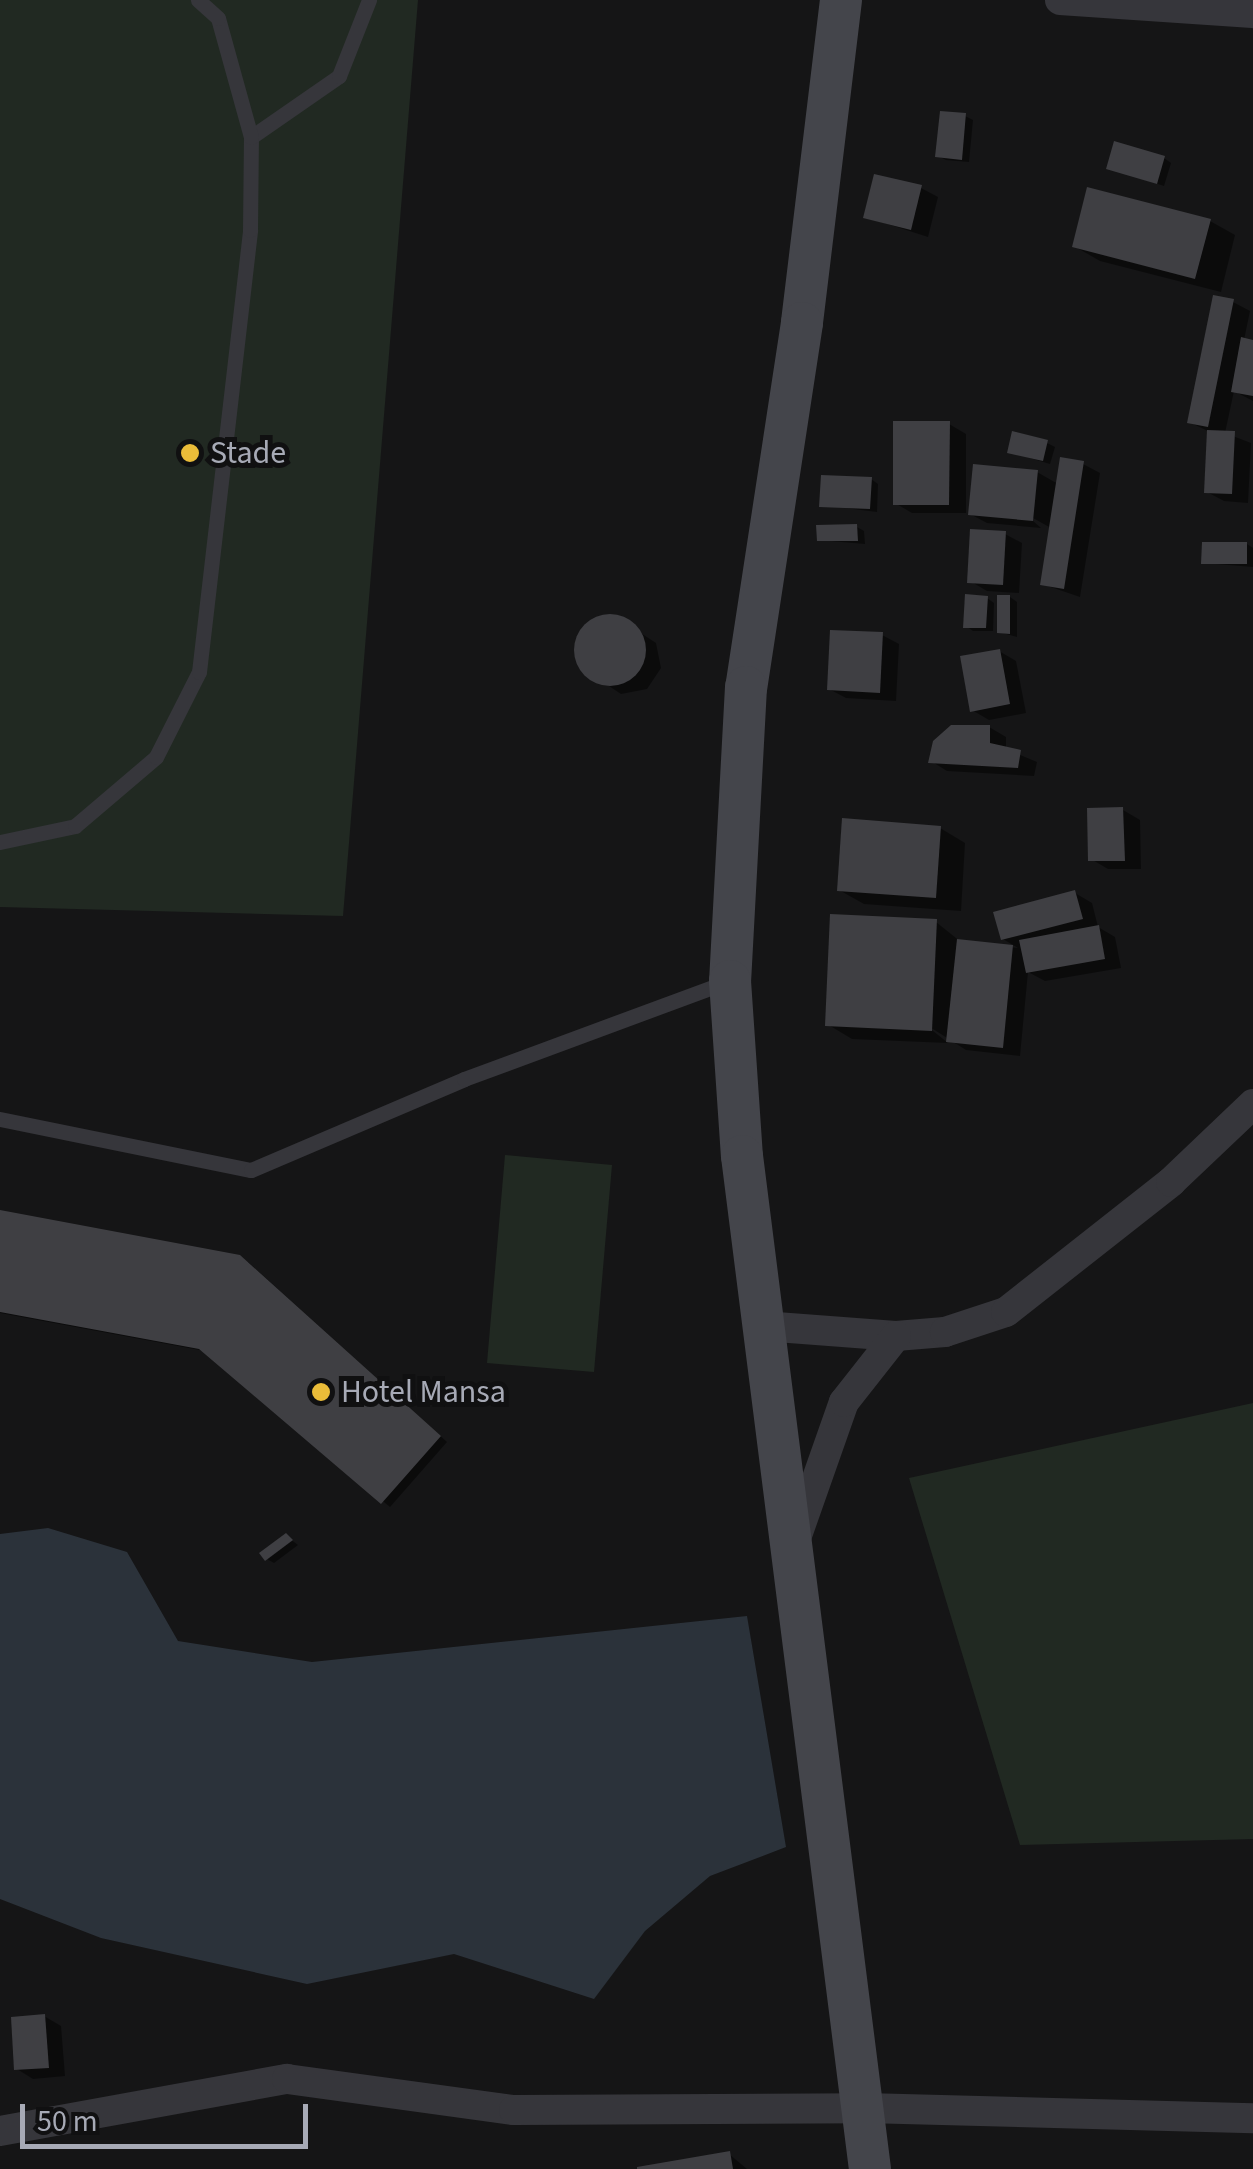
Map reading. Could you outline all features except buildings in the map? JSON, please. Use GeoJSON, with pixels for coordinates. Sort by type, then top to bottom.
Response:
{"type":"FeatureCollection","features":[{"type":"Feature","properties":{"kind":"main road"},"geometry":{"type":"LineString","coordinates":[[840,0],[802,323],[746,687],[730,981],[742,1156],[870,2169]]}},
{"type":"Feature","properties":{"kind":"street"},"geometry":{"type":"LineString","coordinates":[[1060,0],[1253,13]]}},
{"type":"Feature","properties":{"kind":"street"},"geometry":{"type":"LineString","coordinates":[[763,1326],[896,1336],[945,1332],[1006,1312],[1171,1182],[1253,1104]]}},
{"type":"Feature","properties":{"kind":"street"},"geometry":{"type":"LineString","coordinates":[[791,1550],[844,1402],[896,1336]]}},
{"type":"Feature","properties":{"kind":"street"},"geometry":{"type":"LineString","coordinates":[[0,2131],[287,2079],[514,2110],[865,2108],[1253,2118]]}},
{"type":"Feature","properties":{"kind":"lane"},"geometry":{"type":"LineString","coordinates":[[0,842],[74,826],[156,758],[199,672],[250,230],[251,137],[218,18],[198,0]]}},
{"type":"Feature","properties":{"kind":"lane"},"geometry":{"type":"LineString","coordinates":[[251,137],[340,76],[369,0]]}},
{"type":"Feature","properties":{"kind":"lane"},"geometry":{"type":"LineString","coordinates":[[0,1119],[250,1170],[464,1078],[730,981]]}},
{"type":"Feature","properties":{"kind":"shaded area","name":"Stade"},"geometry":{"type":"Polygon","coordinates":[[[0,0],[418,0],[343,916],[0,907],[0,0]]]}},
{"type":"Feature","properties":{"kind":"shaded area"},"geometry":{"type":"Polygon","coordinates":[[[505,1155],[612,1165],[594,1372],[487,1363],[505,1155]]]}},
{"type":"Feature","properties":{"kind":"shaded area"},"geometry":{"type":"Polygon","coordinates":[[[1253,1403],[1253,1839],[1020,1845],[909,1478],[1253,1403]]]}},
{"type":"Feature","properties":{"kind":"shaded area"},"geometry":{"type":"Polygon","coordinates":[[[48,1528],[127,1552],[178,1641],[312,1662],[747,1616],[786,1847],[710,1876],[645,1931],[594,1999],[454,1954],[307,1984],[101,1938],[0,1899],[0,1534],[48,1528]]]}},
{"type":"Feature","properties":{"kind":"place","name":"Stade"},"geometry":{"type":"Point","coordinates":[190,453]}},
{"type":"Feature","properties":{"kind":"place","name":"Hotel Mansa"},"geometry":{"type":"Point","coordinates":[321,1392]}}]}
